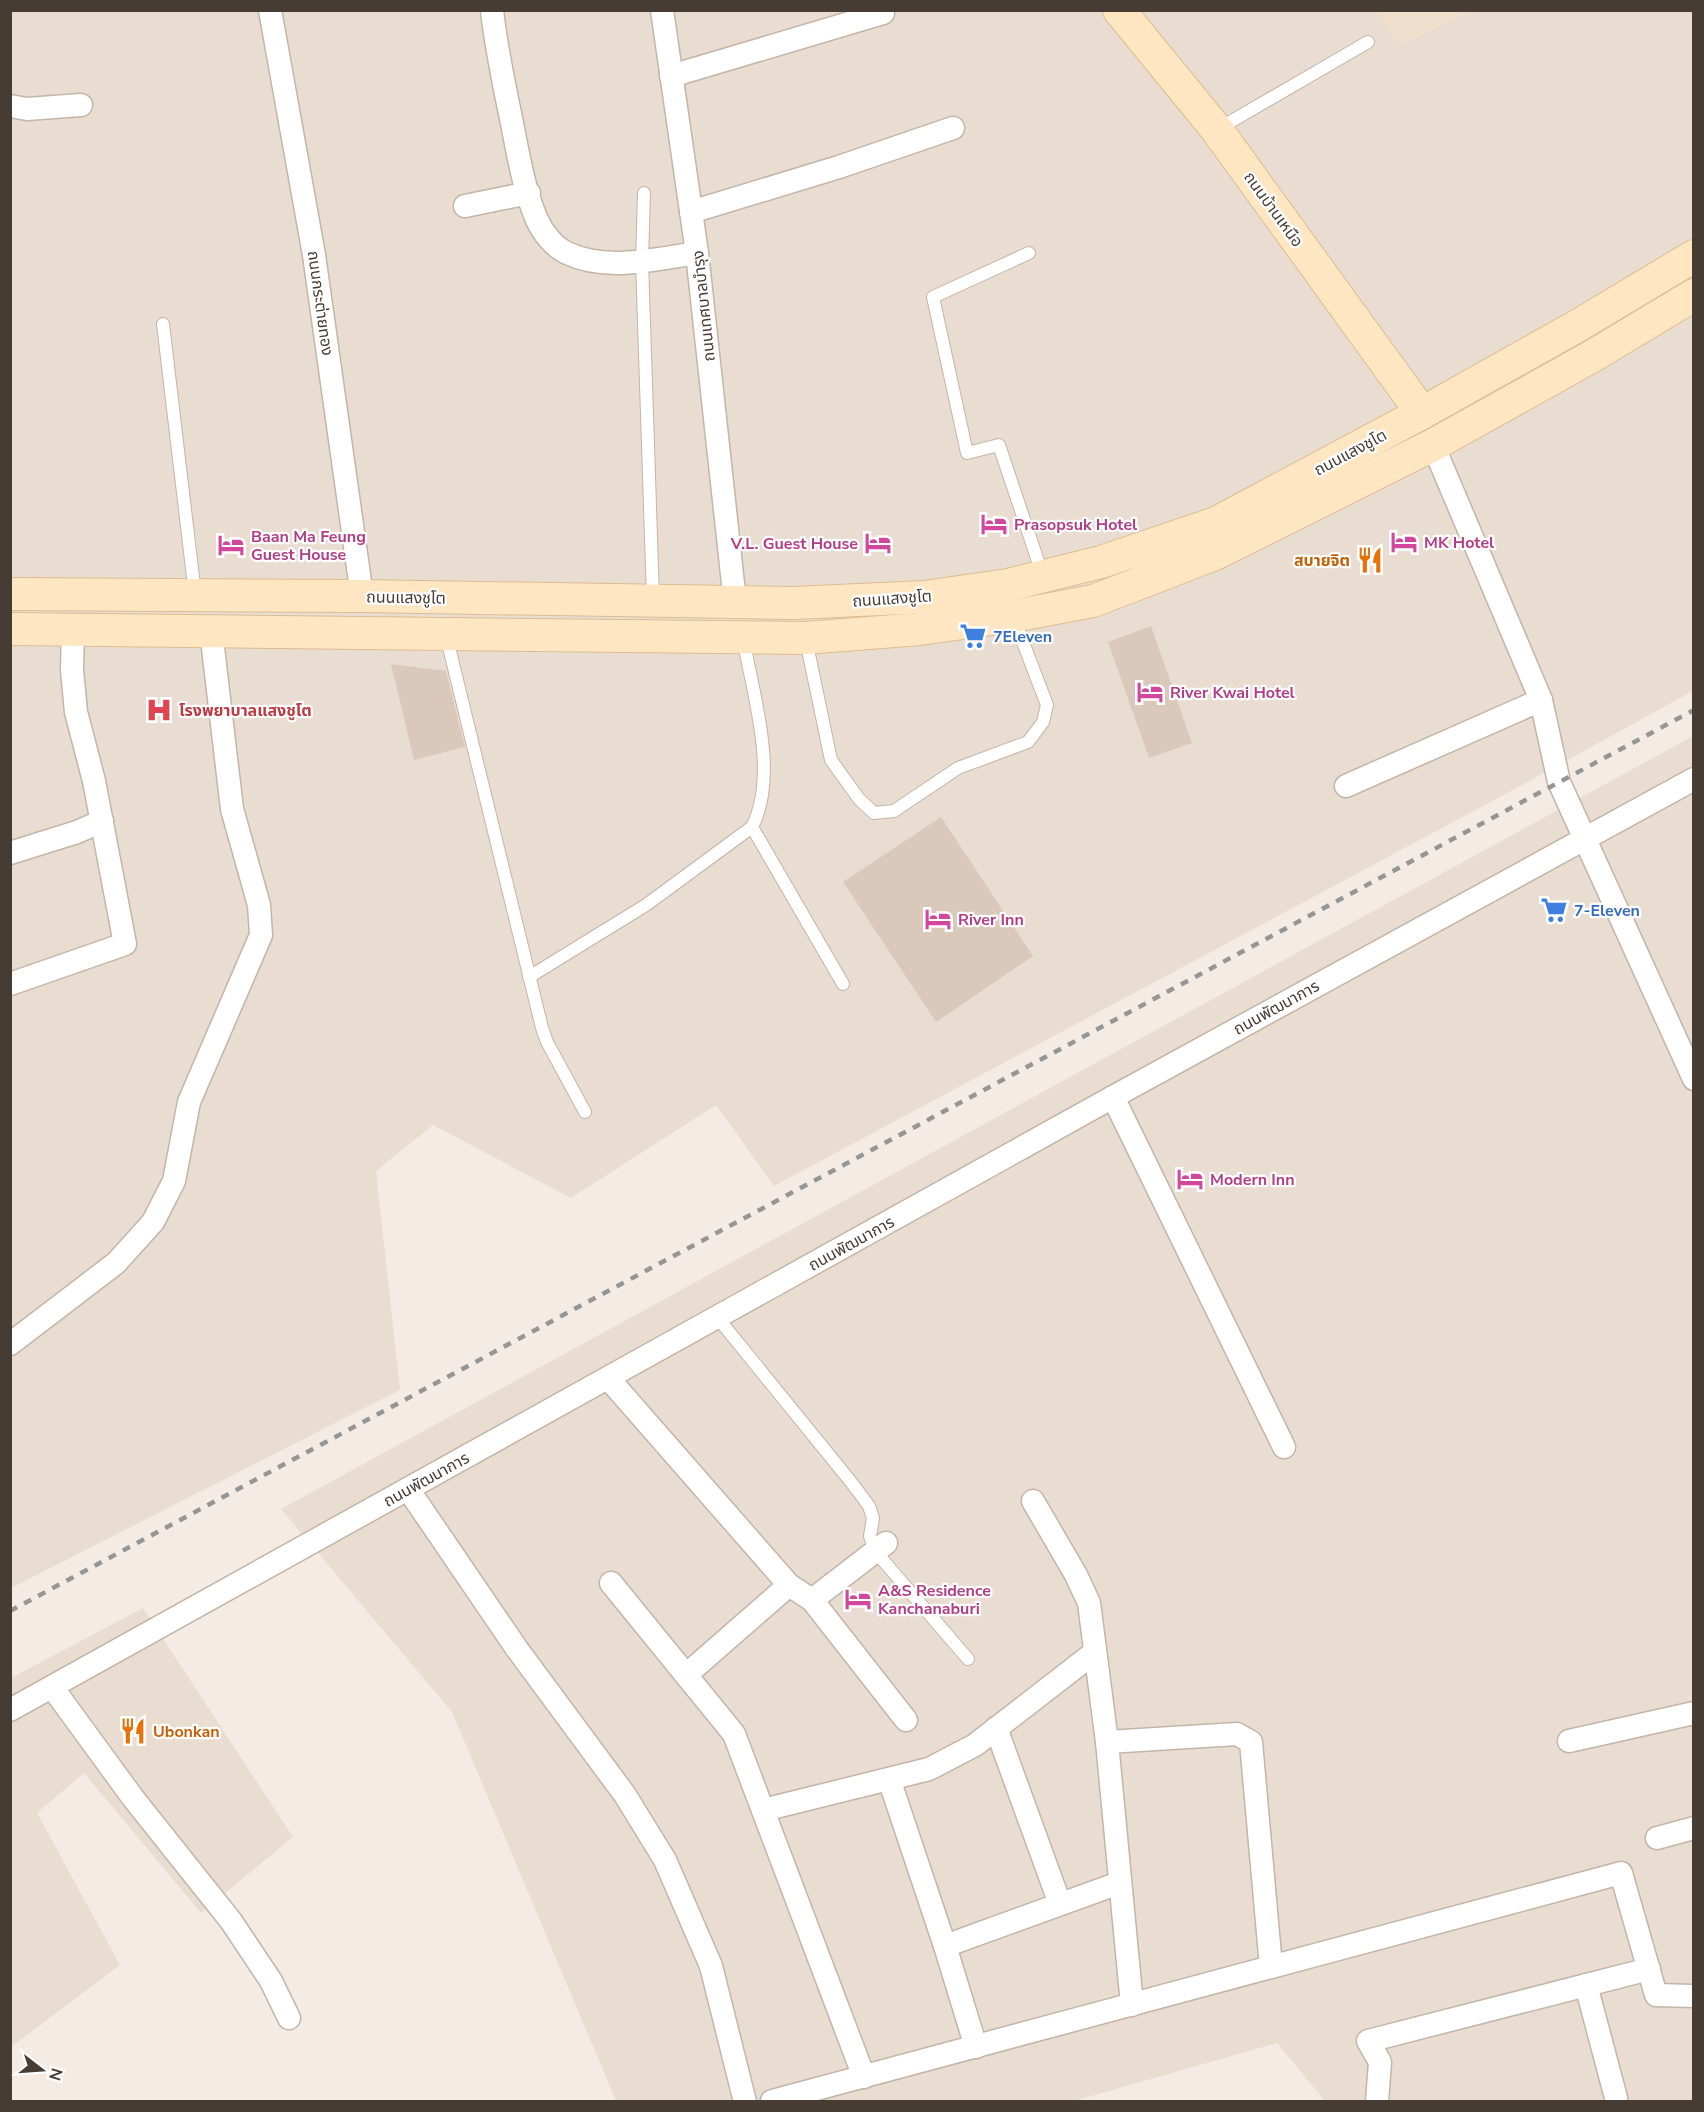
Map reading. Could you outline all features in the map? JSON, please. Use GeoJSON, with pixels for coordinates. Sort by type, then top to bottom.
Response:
{"type":"FeatureCollection","features":[{"type":"Feature","properties":{"kind":"main road","name":"ถนนบ้านเหนือ"},"geometry":{"type":"LineString","coordinates":[[1119,10],[1217,130],[1422,413]]}},
{"type":"Feature","properties":{"kind":"main road","name":"ถนนแสงชูโต"},"geometry":{"type":"LineString","coordinates":[[10,594],[362,596],[795,603],[924,597],[1008,585],[1101,562],[1215,523],[1579,326],[1694,256]]}},
{"type":"Feature","properties":{"kind":"main road","name":"ถนนแสงชูโต"},"geometry":{"type":"LineString","coordinates":[[10,628],[805,638],[920,629],[1013,616],[1094,601],[1215,554],[1433,445],[1591,357],[1694,295]]}},
{"type":"Feature","properties":{"kind":"main road"},"geometry":{"type":"LineString","coordinates":[[1008,585],[1013,616]]}},
{"type":"Feature","properties":{"kind":"street","name":"ถนนกระต่ายทอง"},"geometry":{"type":"LineString","coordinates":[[270,10],[314,255],[362,596]]}},
{"type":"Feature","properties":{"kind":"street"},"geometry":{"type":"LineString","coordinates":[[492,10],[496,43],[522,170],[537,220],[547,237],[568,254],[598,262],[642,261],[697,253]]}},
{"type":"Feature","properties":{"kind":"street","name":"ถนนเทศบาลบำรุง"},"geometry":{"type":"LineString","coordinates":[[662,10],[697,253],[735,602]]}},
{"type":"Feature","properties":{"kind":"street"},"geometry":{"type":"LineString","coordinates":[[671,76],[883,13]]}},
{"type":"Feature","properties":{"kind":"street"},"geometry":{"type":"LineString","coordinates":[[10,106],[27,109],[81,105]]}},
{"type":"Feature","properties":{"kind":"street"},"geometry":{"type":"LineString","coordinates":[[691,212],[839,167],[953,128]]}},
{"type":"Feature","properties":{"kind":"street"},"geometry":{"type":"LineString","coordinates":[[465,206],[529,193]]}},
{"type":"Feature","properties":{"kind":"street"},"geometry":{"type":"LineString","coordinates":[[1433,445],[1541,700],[1559,782],[1694,1078]]}},
{"type":"Feature","properties":{"kind":"street"},"geometry":{"type":"LineString","coordinates":[[10,984],[124,944],[94,781],[76,712],[72,670],[73,629]]}},
{"type":"Feature","properties":{"kind":"street"},"geometry":{"type":"LineString","coordinates":[[10,1344],[116,1263],[153,1222],[174,1181],[189,1102],[261,935],[259,905],[232,809],[211,631]]}},
{"type":"Feature","properties":{"kind":"street"},"geometry":{"type":"LineString","coordinates":[[1346,786],[1541,700]]}},
{"type":"Feature","properties":{"kind":"street","name":"ถนนพัฒนาการ"},"geometry":{"type":"LineString","coordinates":[[10,1710],[1113,1097],[1694,779]]}},
{"type":"Feature","properties":{"kind":"street"},"geometry":{"type":"LineString","coordinates":[[10,853],[77,832],[102,821]]}},
{"type":"Feature","properties":{"kind":"street"},"geometry":{"type":"LineString","coordinates":[[1113,1097],[1284,1447]]}},
{"type":"Feature","properties":{"kind":"street"},"geometry":{"type":"LineString","coordinates":[[608,1378],[789,1585],[812,1600],[906,1720]]}},
{"type":"Feature","properties":{"kind":"street"},"geometry":{"type":"LineString","coordinates":[[408,1489],[517,1649],[625,1795],[665,1860],[711,1966],[745,2102]]}},
{"type":"Feature","properties":{"kind":"street"},"geometry":{"type":"LineString","coordinates":[[1033,1501],[1076,1575],[1089,1603],[1107,1742],[1132,2005]]}},
{"type":"Feature","properties":{"kind":"street"},"geometry":{"type":"LineString","coordinates":[[812,1600],[880,1547]]}},
{"type":"Feature","properties":{"kind":"street"},"geometry":{"type":"LineString","coordinates":[[611,1583],[734,1734],[864,2077]]}},
{"type":"Feature","properties":{"kind":"street"},"geometry":{"type":"LineString","coordinates":[[686,1675],[789,1585]]}},
{"type":"Feature","properties":{"kind":"street"},"geometry":{"type":"LineString","coordinates":[[763,1810],[929,1769],[975,1745],[1095,1652]]}},
{"type":"Feature","properties":{"kind":"street"},"geometry":{"type":"LineString","coordinates":[[52,1687],[133,1798],[231,1921],[271,1981],[289,2018]]}},
{"type":"Feature","properties":{"kind":"street"},"geometry":{"type":"LineString","coordinates":[[1569,1741],[1694,1713]]}},
{"type":"Feature","properties":{"kind":"street"},"geometry":{"type":"LineString","coordinates":[[996,1728],[1060,1904]]}},
{"type":"Feature","properties":{"kind":"street"},"geometry":{"type":"LineString","coordinates":[[1107,1742],[1237,1734],[1251,1742],[1271,1967]]}},
{"type":"Feature","properties":{"kind":"street"},"geometry":{"type":"LineString","coordinates":[[889,1779],[976,2047]]}},
{"type":"Feature","properties":{"kind":"street"},"geometry":{"type":"LineString","coordinates":[[1657,1838],[1694,1828]]}},
{"type":"Feature","properties":{"kind":"street"},"geometry":{"type":"LineString","coordinates":[[772,2102],[1621,1873],[1656,1995],[1694,1996]]}},
{"type":"Feature","properties":{"kind":"street"},"geometry":{"type":"LineString","coordinates":[[945,1946],[1119,1882]]}},
{"type":"Feature","properties":{"kind":"street"},"geometry":{"type":"LineString","coordinates":[[1377,2102],[1380,2062],[1368,2041],[1649,1969]]}},
{"type":"Feature","properties":{"kind":"street"},"geometry":{"type":"LineString","coordinates":[[1586,1985],[1616,2098]]}},
{"type":"Feature","properties":{"kind":"lane"},"geometry":{"type":"LineString","coordinates":[[1217,130],[1368,42]]}},
{"type":"Feature","properties":{"kind":"lane"},"geometry":{"type":"LineString","coordinates":[[644,193],[642,261],[653,600]]}},
{"type":"Feature","properties":{"kind":"lane"},"geometry":{"type":"LineString","coordinates":[[1029,253],[933,297],[967,453],[999,445],[1043,576]]}},
{"type":"Feature","properties":{"kind":"lane"},"geometry":{"type":"LineString","coordinates":[[163,324],[195,595]]}},
{"type":"Feature","properties":{"kind":"lane"},"geometry":{"type":"LineString","coordinates":[[805,638],[831,760],[859,799],[874,813],[885,813],[894,811],[957,768],[1028,742],[1043,722],[1047,705],[1013,616]]}},
{"type":"Feature","properties":{"kind":"lane"},"geometry":{"type":"LineString","coordinates":[[446,634],[547,1042],[585,1112]]}},
{"type":"Feature","properties":{"kind":"lane"},"geometry":{"type":"LineString","coordinates":[[530,977],[646,905],[752,827],[758,815],[764,790],[764,752],[743,637]]}},
{"type":"Feature","properties":{"kind":"lane"},"geometry":{"type":"LineString","coordinates":[[752,827],[843,984]]}},
{"type":"Feature","properties":{"kind":"lane"},"geometry":{"type":"LineString","coordinates":[[717,1317],[869,1506],[873,1518],[870,1536],[968,1659]]}},
{"type":"Feature","properties":{"kind":"shaded area"},"geometry":{"type":"Polygon","coordinates":[[[11,11],[1693,11],[1693,691],[1513,790],[774,1186],[716,1105],[571,1198],[433,1125],[376,1171],[400,1390],[11,1588],[11,11]]]}},
{"type":"Feature","properties":{"kind":"shaded area"},"geometry":{"type":"Polygon","coordinates":[[[1377,11],[1471,11],[1399,45],[1377,11]]]}},
{"type":"Feature","properties":{"kind":"shaded area"},"geometry":{"type":"Polygon","coordinates":[[[1693,736],[1693,2101],[1325,2101],[1277,2043],[1074,2101],[616,2101],[452,1712],[281,1509],[1693,736]]]}},
{"type":"Feature","properties":{"kind":"shaded area"},"geometry":{"type":"Polygon","coordinates":[[[143,1608],[293,1837],[201,1913],[84,1773],[37,1813],[120,1965],[11,2047],[11,1678],[143,1608]]]}},
{"type":"Feature","properties":{"kind":"building","name":"River Kwai Hotel"},"geometry":{"type":"Polygon","coordinates":[[[1151,626],[1192,743],[1149,758],[1108,642],[1151,626]]]}},
{"type":"Feature","properties":{"kind":"building"},"geometry":{"type":"Polygon","coordinates":[[[391,664],[446,671],[465,747],[414,760],[391,664]]]}},
{"type":"Feature","properties":{"kind":"building","name":"River Inn"},"geometry":{"type":"Polygon","coordinates":[[[941,817],[1033,956],[936,1022],[843,882],[941,817]]]}},
{"type":"Feature","properties":{"kind":"railway"},"geometry":{"type":"LineString","coordinates":[[10,1611],[1694,710]]}},
{"type":"Feature","properties":{"kind":"place","name":"Prasopsuk Hotel"},"geometry":{"type":"Point","coordinates":[994,524]}},
{"type":"Feature","properties":{"kind":"place","name":"MK Hotel"},"geometry":{"type":"Point","coordinates":[1404,542]}},
{"type":"Feature","properties":{"kind":"place","name":"V.L. Guest House"},"geometry":{"type":"Point","coordinates":[878,543]}},
{"type":"Feature","properties":{"kind":"place","name":"Baan Ma Feung Guest House"},"geometry":{"type":"Point","coordinates":[231,545]}},
{"type":"Feature","properties":{"kind":"place","name":"สบายจิต"},"geometry":{"type":"Point","coordinates":[1370,560]}},
{"type":"Feature","properties":{"kind":"place","name":"7Eleven"},"geometry":{"type":"Point","coordinates":[973,636]}},
{"type":"Feature","properties":{"kind":"place","name":"River Kwai Hotel"},"geometry":{"type":"Point","coordinates":[1150,692]}},
{"type":"Feature","properties":{"kind":"place","name":"โรงพยาบาลแสงชูโต"},"geometry":{"type":"Point","coordinates":[159,710]}},
{"type":"Feature","properties":{"kind":"place","name":"7-Eleven"},"geometry":{"type":"Point","coordinates":[1554,910]}},
{"type":"Feature","properties":{"kind":"place","name":"River Inn"},"geometry":{"type":"Point","coordinates":[938,919]}},
{"type":"Feature","properties":{"kind":"place","name":"Modern Inn"},"geometry":{"type":"Point","coordinates":[1190,1179]}},
{"type":"Feature","properties":{"kind":"place","name":"A&S Residence Kanchanaburi"},"geometry":{"type":"Point","coordinates":[858,1599]}},
{"type":"Feature","properties":{"kind":"place","name":"Ubonkan"},"geometry":{"type":"Point","coordinates":[133,1731]}}]}
